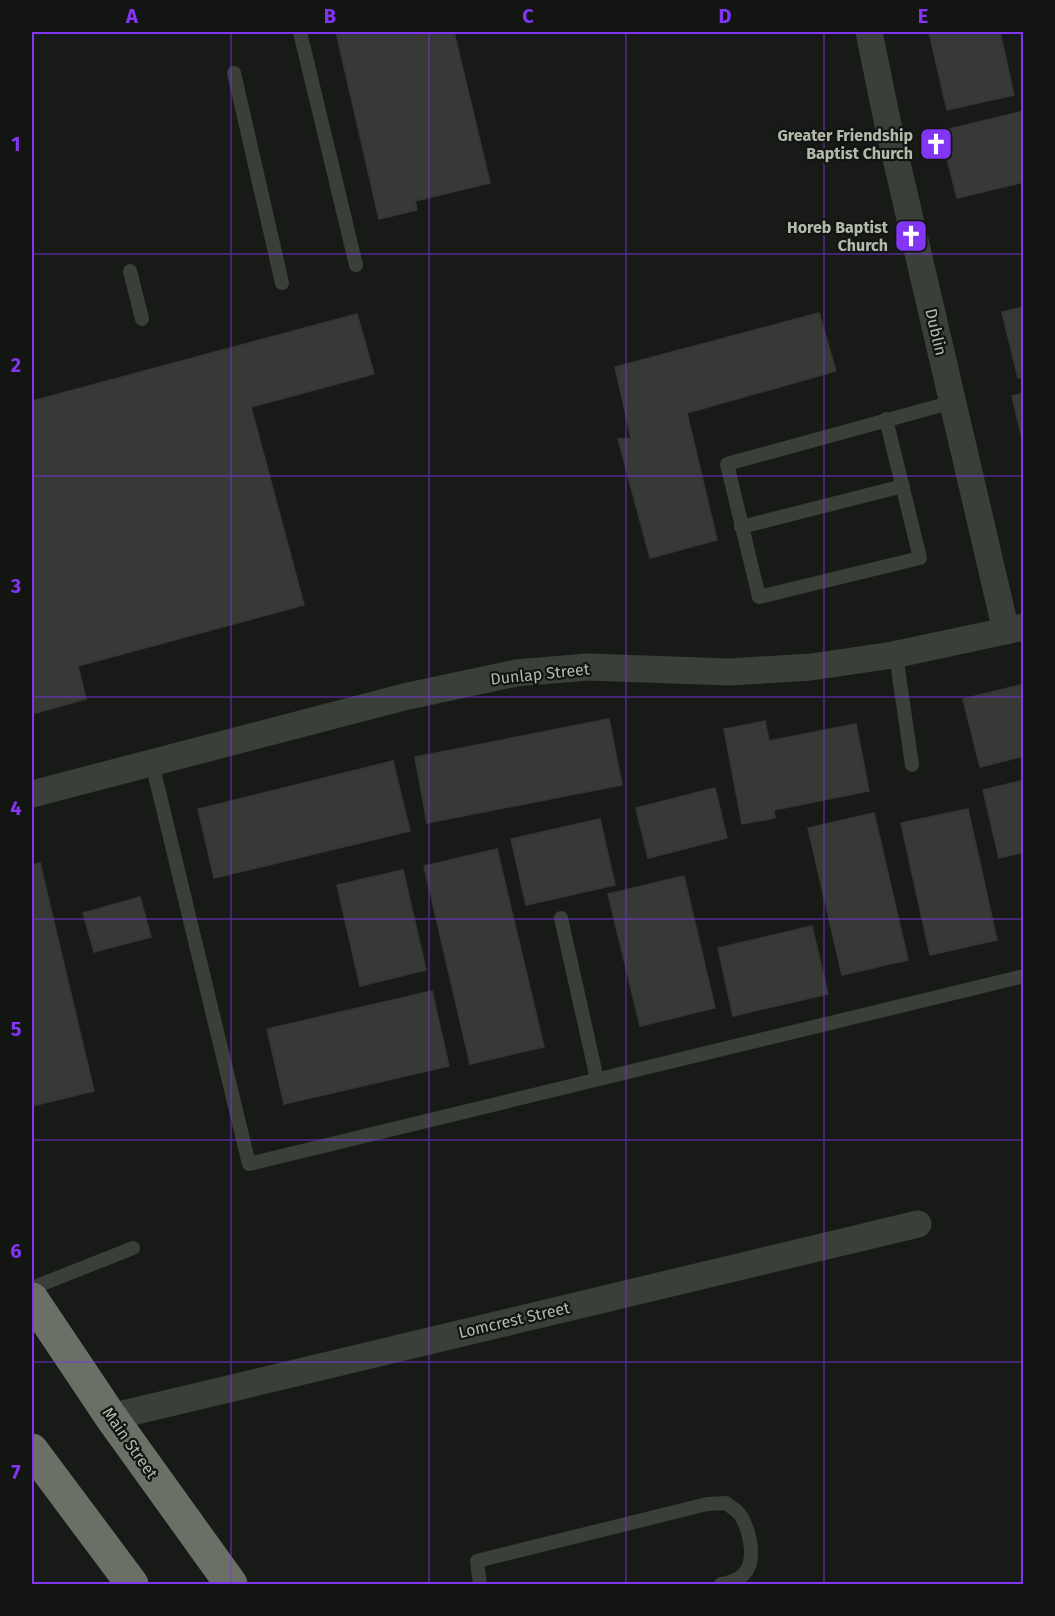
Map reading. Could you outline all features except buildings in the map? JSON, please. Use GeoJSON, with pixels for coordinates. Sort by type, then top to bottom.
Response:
{"type":"FeatureCollection","features":[{"type":"Feature","properties":{"kind":"highway","name":"Main Street"},"geometry":{"type":"LineString","coordinates":[[32,1299],[111,1417],[231,1584]]}},
{"type":"Feature","properties":{"kind":"highway"},"geometry":{"type":"LineString","coordinates":[[32,1450],[132,1584]]}},
{"type":"Feature","properties":{"kind":"street","name":"Dublin"},"geometry":{"type":"LineString","coordinates":[[868,32],[953,402],[1015,629]]}},
{"type":"Feature","properties":{"kind":"street","name":"Dunlap Street"},"geometry":{"type":"LineString","coordinates":[[32,794],[404,697],[516,673],[588,667],[729,672],[811,667],[896,655],[1015,629]]}},
{"type":"Feature","properties":{"kind":"street","name":"Lomcrest Street"},"geometry":{"type":"LineString","coordinates":[[111,1417],[918,1224]]}},
{"type":"Feature","properties":{"kind":"lane"},"geometry":{"type":"LineString","coordinates":[[300,32],[356,265]]}},
{"type":"Feature","properties":{"kind":"lane"},"geometry":{"type":"LineString","coordinates":[[234,73],[282,283]]}},
{"type":"Feature","properties":{"kind":"lane"},"geometry":{"type":"LineString","coordinates":[[130,271],[142,319]]}},
{"type":"Feature","properties":{"kind":"lane"},"geometry":{"type":"LineString","coordinates":[[886,419],[921,558],[759,597],[727,464],[886,419],[953,402]]}},
{"type":"Feature","properties":{"kind":"lane"},"geometry":{"type":"LineString","coordinates":[[741,527],[903,486]]}},
{"type":"Feature","properties":{"kind":"lane"},"geometry":{"type":"LineString","coordinates":[[896,655],[912,765]]}},
{"type":"Feature","properties":{"kind":"lane"},"geometry":{"type":"LineString","coordinates":[[152,763],[249,1164],[1023,976]]}},
{"type":"Feature","properties":{"kind":"lane"},"geometry":{"type":"LineString","coordinates":[[561,918],[597,1079]]}},
{"type":"Feature","properties":{"kind":"lane"},"geometry":{"type":"LineString","coordinates":[[32,1288],[133,1248]]}},
{"type":"Feature","properties":{"kind":"lane"},"geometry":{"type":"LineString","coordinates":[[480,1584],[477,1561],[707,1504],[726,1503],[740,1513],[748,1533],[751,1555],[748,1569],[740,1578],[721,1584]]}},
{"type":"Feature","properties":{"kind":"place","name":"Greater Friendship Baptist Church"},"geometry":{"type":"Point","coordinates":[936,144]}},
{"type":"Feature","properties":{"kind":"place","name":"Horeb Baptist Church"},"geometry":{"type":"Point","coordinates":[911,236]}}]}
